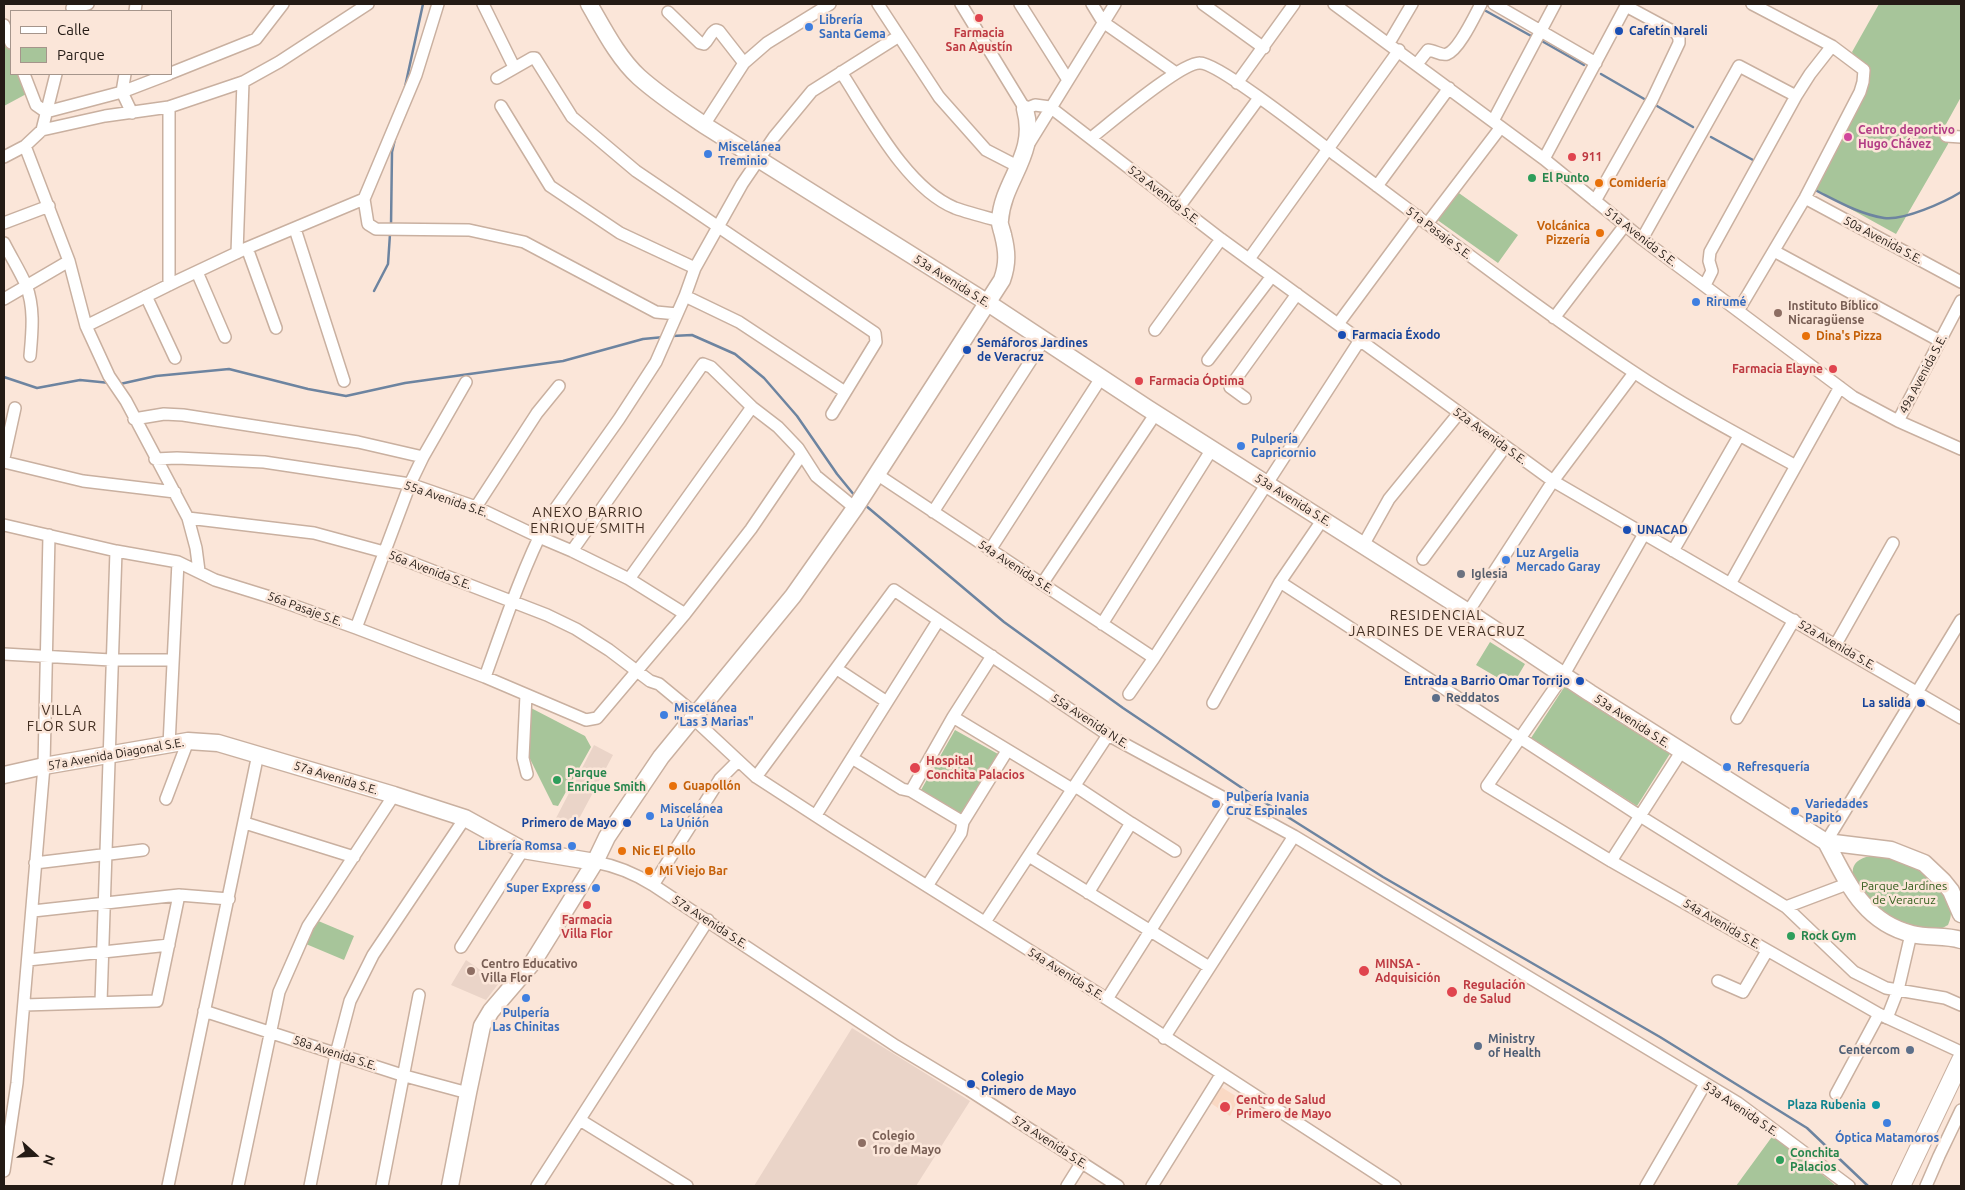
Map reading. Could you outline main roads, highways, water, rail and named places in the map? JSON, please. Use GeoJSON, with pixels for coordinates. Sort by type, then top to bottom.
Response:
{"type":"FeatureCollection","features":[{"type":"Feature","properties":{"kind":"main road"},"geometry":{"type":"LineString","coordinates":[[1900,1186],[1961,1060]]}},
{"type":"Feature","properties":{"kind":"waterway"},"geometry":{"type":"LineString","coordinates":[[405,87],[423,4]]}},
{"type":"Feature","properties":{"kind":"waterway"},"geometry":{"type":"LineString","coordinates":[[1486,11],[1533,37]]}},
{"type":"Feature","properties":{"kind":"waterway"},"geometry":{"type":"LineString","coordinates":[[1540,40],[1584,65]]}},
{"type":"Feature","properties":{"kind":"waterway"},"geometry":{"type":"LineString","coordinates":[[1601,74],[1646,100]]}},
{"type":"Feature","properties":{"kind":"waterway"},"geometry":{"type":"LineString","coordinates":[[1657,106],[1693,127]]}},
{"type":"Feature","properties":{"kind":"waterway"},"geometry":{"type":"LineString","coordinates":[[1711,137],[1753,160]]}},
{"type":"Feature","properties":{"kind":"waterway"},"geometry":{"type":"LineString","coordinates":[[391,226],[392,152],[395,139]]}},
{"type":"Feature","properties":{"kind":"waterway"},"geometry":{"type":"LineString","coordinates":[[1815,190],[1857,210],[1884,218],[1902,217],[1924,210],[1961,192]]}},
{"type":"Feature","properties":{"kind":"waterway"},"geometry":{"type":"LineString","coordinates":[[374,291],[388,264],[390,234]]}},
{"type":"Feature","properties":{"kind":"waterway"},"geometry":{"type":"LineString","coordinates":[[672,336],[692,335],[735,354],[764,378],[797,416],[837,474],[855,496]]}},
{"type":"Feature","properties":{"kind":"waterway"},"geometry":{"type":"LineString","coordinates":[[120,384],[156,376],[229,369],[308,389],[346,396],[405,383],[563,361],[643,339],[664,337]]}},
{"type":"Feature","properties":{"kind":"waterway"},"geometry":{"type":"LineString","coordinates":[[4,377],[37,388],[80,380],[110,383]]}},
{"type":"Feature","properties":{"kind":"waterway"},"geometry":{"type":"LineString","coordinates":[[865,505],[1004,622],[1123,708],[1245,790],[1383,877],[1660,1037],[1807,1128],[1868,1186]]}},
{"type":"Feature","properties":{"kind":"place","name":"Farmacia San Agustín"},"geometry":{"type":"Point","coordinates":[979,18]}},
{"type":"Feature","properties":{"kind":"place","name":"Librería Santa Gema"},"geometry":{"type":"Point","coordinates":[809,27]}},
{"type":"Feature","properties":{"kind":"place","name":"Cafetín Nareli"},"geometry":{"type":"Point","coordinates":[1619,31]}},
{"type":"Feature","properties":{"kind":"place","name":"Centro deportivo Hugo Chávez"},"geometry":{"type":"Point","coordinates":[1848,137]}},
{"type":"Feature","properties":{"kind":"place","name":"Miscelánea Treminio"},"geometry":{"type":"Point","coordinates":[708,154]}},
{"type":"Feature","properties":{"kind":"place","name":"911"},"geometry":{"type":"Point","coordinates":[1572,157]}},
{"type":"Feature","properties":{"kind":"place","name":"El Punto"},"geometry":{"type":"Point","coordinates":[1532,178]}},
{"type":"Feature","properties":{"kind":"place","name":"Comidería"},"geometry":{"type":"Point","coordinates":[1599,183]}},
{"type":"Feature","properties":{"kind":"place","name":"Volcánica Pizzería"},"geometry":{"type":"Point","coordinates":[1600,233]}},
{"type":"Feature","properties":{"kind":"place","name":"Rirumé"},"geometry":{"type":"Point","coordinates":[1696,302]}},
{"type":"Feature","properties":{"kind":"place","name":"Instituto Bíblico Nicaragüense"},"geometry":{"type":"Point","coordinates":[1778,313]}},
{"type":"Feature","properties":{"kind":"place","name":"Farmacia Éxodo"},"geometry":{"type":"Point","coordinates":[1342,335]}},
{"type":"Feature","properties":{"kind":"place","name":"Dina's Pizza"},"geometry":{"type":"Point","coordinates":[1806,336]}},
{"type":"Feature","properties":{"kind":"place","name":"Semáforos Jardines de Veracruz"},"geometry":{"type":"Point","coordinates":[967,350]}},
{"type":"Feature","properties":{"kind":"place","name":"Farmacia Elayne"},"geometry":{"type":"Point","coordinates":[1833,369]}},
{"type":"Feature","properties":{"kind":"place","name":"Farmacia Óptima"},"geometry":{"type":"Point","coordinates":[1139,381]}},
{"type":"Feature","properties":{"kind":"place","name":"Pulpería Capricornio"},"geometry":{"type":"Point","coordinates":[1241,446]}},
{"type":"Feature","properties":{"kind":"place","name":"UNACAD"},"geometry":{"type":"Point","coordinates":[1627,530]}},
{"type":"Feature","properties":{"kind":"place","name":"Luz Argelia Mercado Garay"},"geometry":{"type":"Point","coordinates":[1506,560]}},
{"type":"Feature","properties":{"kind":"place","name":"Iglesia"},"geometry":{"type":"Point","coordinates":[1461,574]}},
{"type":"Feature","properties":{"kind":"place","name":"Entrada a Barrio Omar Torrijo"},"geometry":{"type":"Point","coordinates":[1580,681]}},
{"type":"Feature","properties":{"kind":"place","name":"Reddatos"},"geometry":{"type":"Point","coordinates":[1436,698]}},
{"type":"Feature","properties":{"kind":"place","name":"La salida"},"geometry":{"type":"Point","coordinates":[1921,703]}},
{"type":"Feature","properties":{"kind":"place","name":"Miscelánea \"Las 3 Marias\""},"geometry":{"type":"Point","coordinates":[664,715]}},
{"type":"Feature","properties":{"kind":"place","name":"Refresquería"},"geometry":{"type":"Point","coordinates":[1727,767]}},
{"type":"Feature","properties":{"kind":"place","name":"Hospital Conchita Palacios"},"geometry":{"type":"Point","coordinates":[915,768]}},
{"type":"Feature","properties":{"kind":"place","name":"Parque Enrique Smith"},"geometry":{"type":"Point","coordinates":[557,780]}},
{"type":"Feature","properties":{"kind":"place","name":"Guapollón"},"geometry":{"type":"Point","coordinates":[673,786]}},
{"type":"Feature","properties":{"kind":"place","name":"Pulpería Ivania Cruz Espinales"},"geometry":{"type":"Point","coordinates":[1216,804]}},
{"type":"Feature","properties":{"kind":"place","name":"Variedades Papito"},"geometry":{"type":"Point","coordinates":[1795,811]}},
{"type":"Feature","properties":{"kind":"place","name":"Miscelánea La Unión"},"geometry":{"type":"Point","coordinates":[650,816]}},
{"type":"Feature","properties":{"kind":"place","name":"Primero de Mayo"},"geometry":{"type":"Point","coordinates":[627,823]}},
{"type":"Feature","properties":{"kind":"place","name":"Librería Romsa"},"geometry":{"type":"Point","coordinates":[572,846]}},
{"type":"Feature","properties":{"kind":"place","name":"Nic El Pollo"},"geometry":{"type":"Point","coordinates":[622,851]}},
{"type":"Feature","properties":{"kind":"place","name":"Mi Viejo Bar"},"geometry":{"type":"Point","coordinates":[649,871]}},
{"type":"Feature","properties":{"kind":"place","name":"Super Express"},"geometry":{"type":"Point","coordinates":[596,888]}},
{"type":"Feature","properties":{"kind":"place","name":"Farmacia Villa Flor"},"geometry":{"type":"Point","coordinates":[587,905]}},
{"type":"Feature","properties":{"kind":"place","name":"Rock Gym"},"geometry":{"type":"Point","coordinates":[1791,936]}},
{"type":"Feature","properties":{"kind":"place","name":"Centro Educativo Villa Flor"},"geometry":{"type":"Point","coordinates":[471,971]}},
{"type":"Feature","properties":{"kind":"place","name":"MINSA - Adquisición"},"geometry":{"type":"Point","coordinates":[1364,971]}},
{"type":"Feature","properties":{"kind":"place","name":"Regulación de Salud"},"geometry":{"type":"Point","coordinates":[1452,992]}},
{"type":"Feature","properties":{"kind":"place","name":"Pulpería Las Chinitas"},"geometry":{"type":"Point","coordinates":[526,998]}},
{"type":"Feature","properties":{"kind":"place","name":"Ministry of Health"},"geometry":{"type":"Point","coordinates":[1478,1046]}},
{"type":"Feature","properties":{"kind":"place","name":"Centercom"},"geometry":{"type":"Point","coordinates":[1910,1050]}},
{"type":"Feature","properties":{"kind":"place","name":"Colegio Primero de Mayo"},"geometry":{"type":"Point","coordinates":[971,1084]}},
{"type":"Feature","properties":{"kind":"place","name":"Plaza Rubenia"},"geometry":{"type":"Point","coordinates":[1876,1105]}},
{"type":"Feature","properties":{"kind":"place","name":"Centro de Salud Primero de Mayo"},"geometry":{"type":"Point","coordinates":[1225,1107]}},
{"type":"Feature","properties":{"kind":"place","name":"Óptica Matamoros"},"geometry":{"type":"Point","coordinates":[1887,1123]}},
{"type":"Feature","properties":{"kind":"place","name":"Colegio 1ro de Mayo"},"geometry":{"type":"Point","coordinates":[862,1143]}},
{"type":"Feature","properties":{"kind":"place","name":"Conchita Palacios"},"geometry":{"type":"Point","coordinates":[1780,1160]}},
{"type":"Feature","properties":{"kind":"district","name":"ANEXO BARRIO ENRIQUE SMITH"},"geometry":{"type":"Point","coordinates":[588,520]}},
{"type":"Feature","properties":{"kind":"district","name":"RESIDENCIAL JARDINES DE VERACRUZ"},"geometry":{"type":"Point","coordinates":[1437,624]}},
{"type":"Feature","properties":{"kind":"district","name":"VILLA FLOR SUR"},"geometry":{"type":"Point","coordinates":[62,718]}},
{"type":"Feature","properties":{"kind":"park label","name":"Parque Jardines de Veracruz"},"geometry":{"type":"Point","coordinates":[1904,893]}}]}
